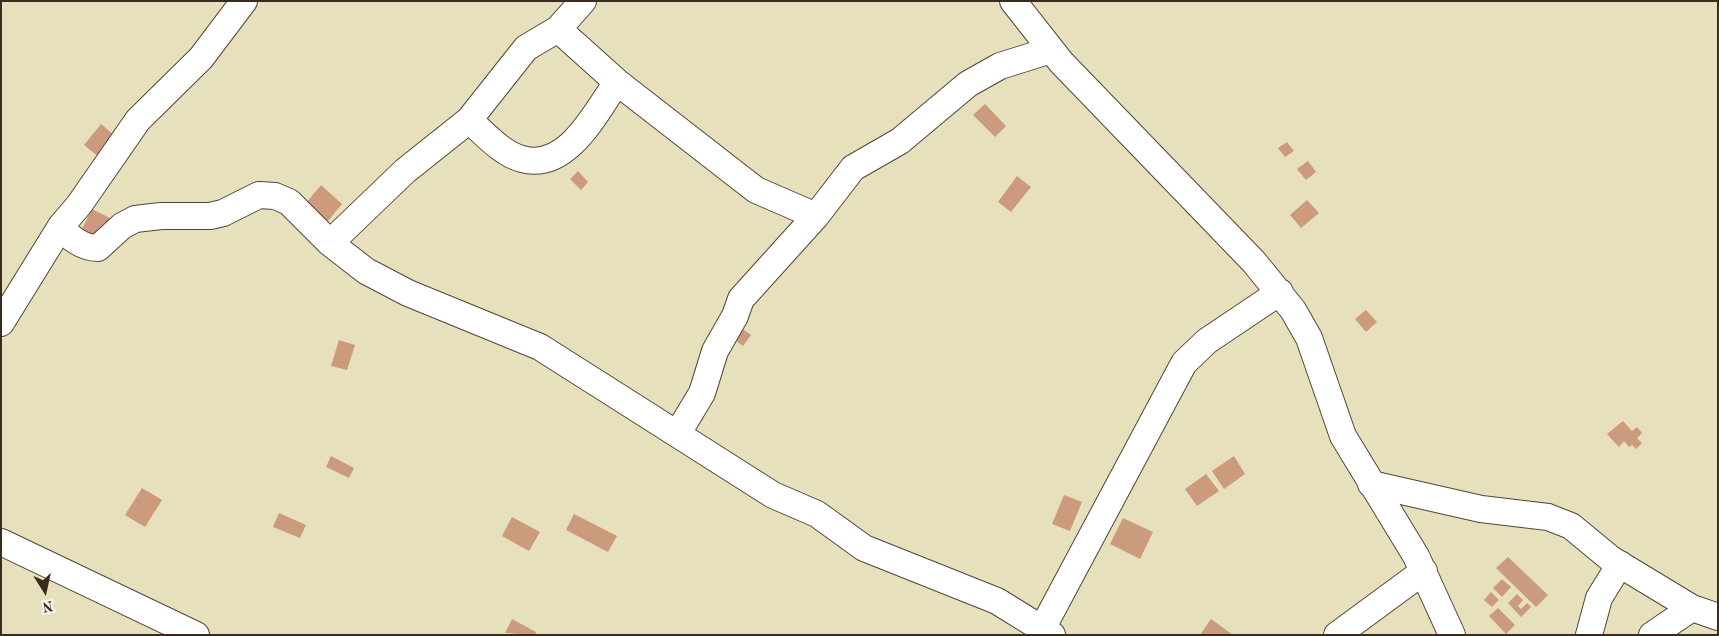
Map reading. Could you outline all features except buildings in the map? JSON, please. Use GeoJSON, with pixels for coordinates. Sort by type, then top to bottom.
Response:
{"type":"FeatureCollection","features":[{"type":"Feature","properties":{"kind":"street"},"geometry":{"type":"LineString","coordinates":[[1,323],[61,226],[79,205],[138,120],[201,58],[244,1]]}},
{"type":"Feature","properties":{"kind":"street"},"geometry":{"type":"LineString","coordinates":[[330,243],[405,171],[469,120],[526,48],[558,29],[583,1]]}},
{"type":"Feature","properties":{"kind":"street"},"geometry":{"type":"LineString","coordinates":[[1013,1],[1051,50],[1167,169],[1280,292],[1309,338],[1340,429],[1424,571],[1452,635]]}},
{"type":"Feature","properties":{"kind":"street"},"geometry":{"type":"LineString","coordinates":[[558,29],[617,82],[756,190],[816,216]]}},
{"type":"Feature","properties":{"kind":"street"},"geometry":{"type":"LineString","coordinates":[[678,433],[702,393],[715,351],[735,316],[741,299],[816,216],[853,168],[900,141],[968,84],[1000,66],[1051,50]]}},
{"type":"Feature","properties":{"kind":"street"},"geometry":{"type":"LineString","coordinates":[[469,120],[500,147],[521,159],[542,161],[562,152],[576,138],[617,82]]}},
{"type":"Feature","properties":{"kind":"street"},"geometry":{"type":"LineString","coordinates":[[61,226],[67,235],[80,244],[91,248],[98,248],[122,226],[134,219],[161,216],[210,216],[224,213],[260,195],[274,196],[289,202],[330,243],[366,272],[408,293],[540,347],[773,495],[817,514],[864,548],[997,601],[1047,632],[1184,363],[1207,341],[1280,292]]}},
{"type":"Feature","properties":{"kind":"street"},"geometry":{"type":"LineString","coordinates":[[1371,484],[1481,509],[1548,516],[1572,526],[1620,564],[1692,608],[1718,617]]}},
{"type":"Feature","properties":{"kind":"street"},"geometry":{"type":"LineString","coordinates":[[1,542],[196,635]]}},
{"type":"Feature","properties":{"kind":"street"},"geometry":{"type":"LineString","coordinates":[[1589,635],[1598,598],[1620,564]]}},
{"type":"Feature","properties":{"kind":"street"},"geometry":{"type":"LineString","coordinates":[[1337,635],[1424,571]]}},
{"type":"Feature","properties":{"kind":"street"},"geometry":{"type":"LineString","coordinates":[[1652,635],[1692,608]]}}]}
